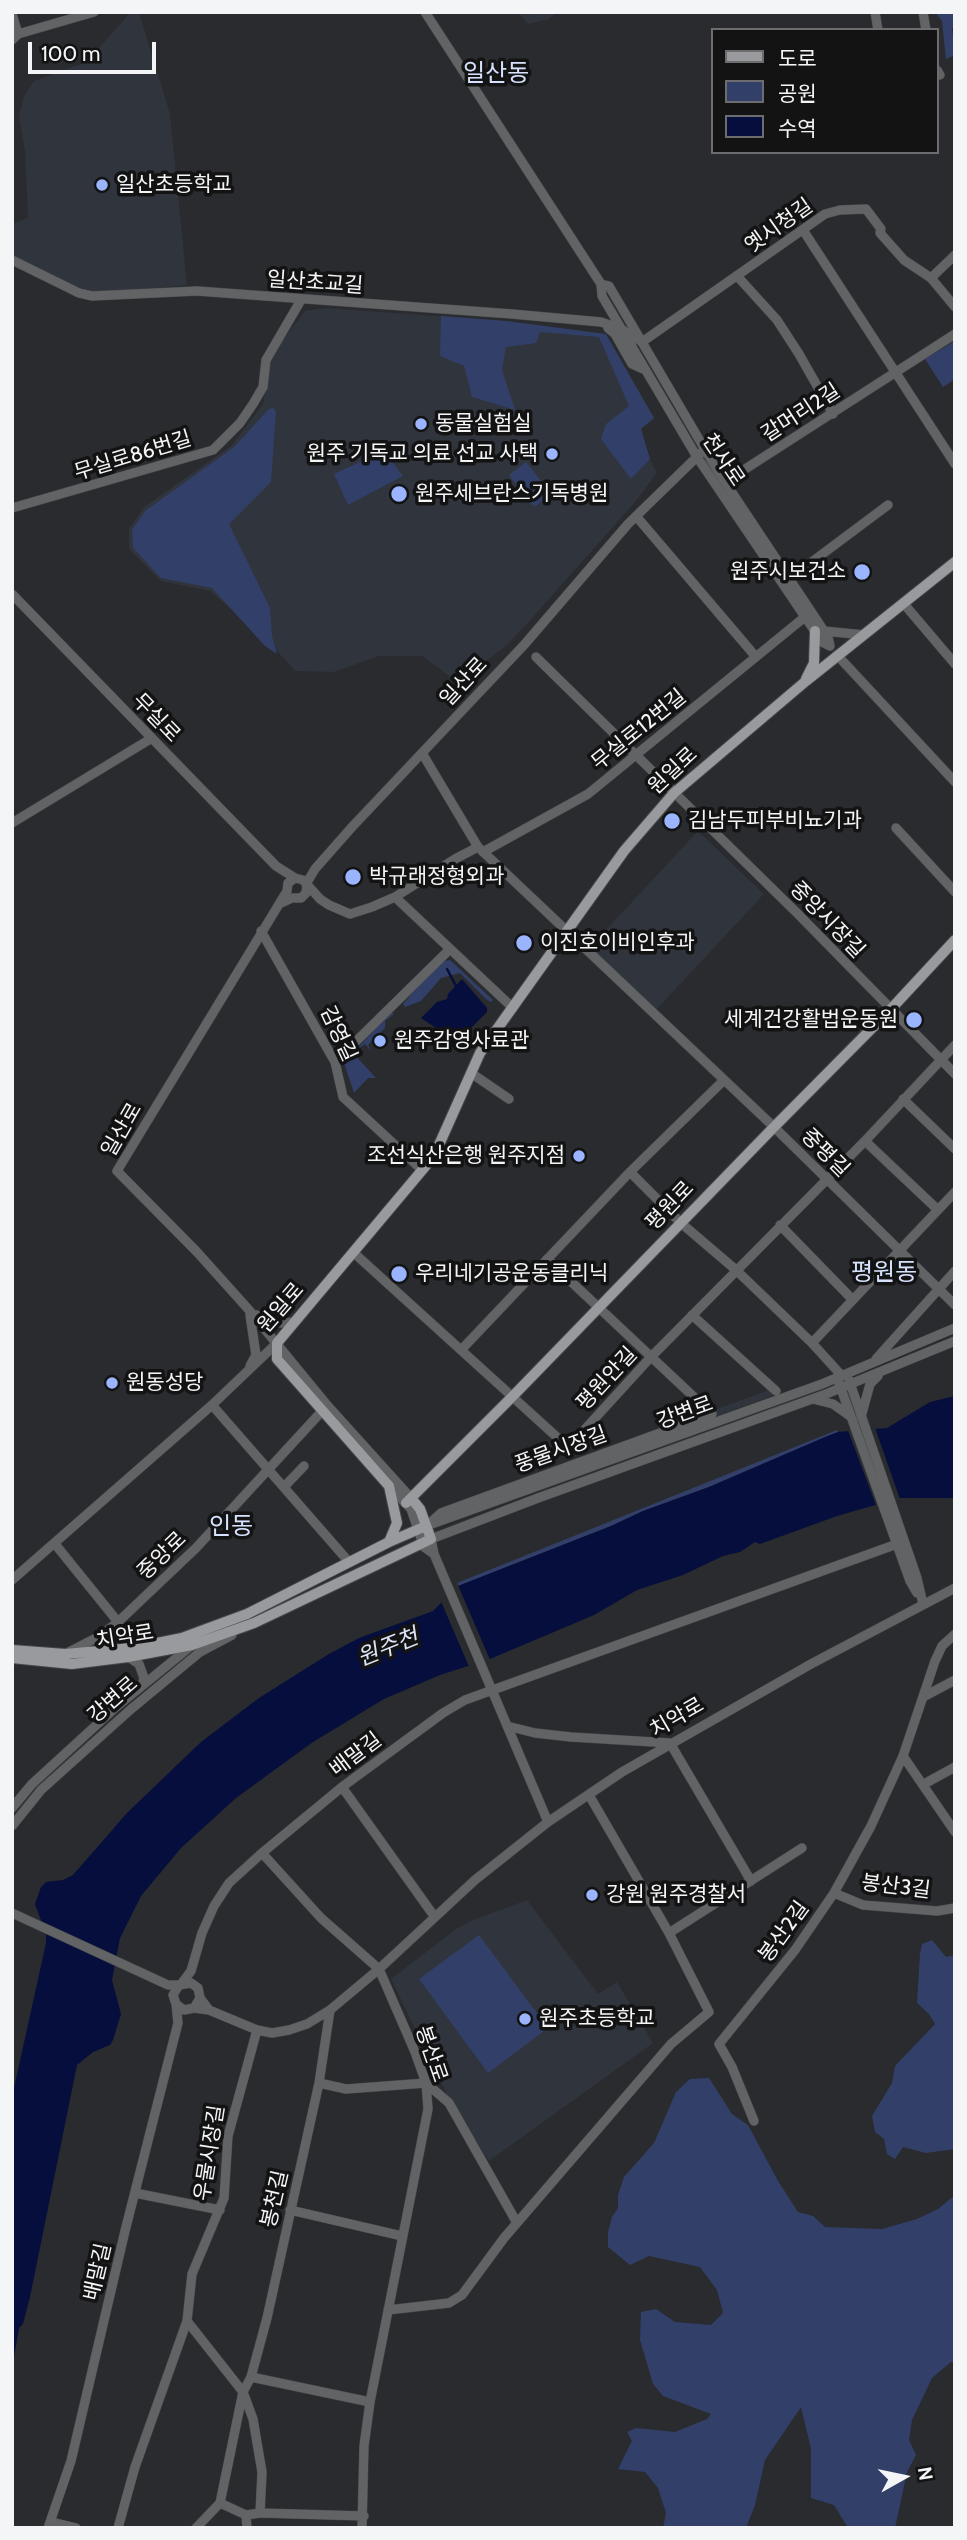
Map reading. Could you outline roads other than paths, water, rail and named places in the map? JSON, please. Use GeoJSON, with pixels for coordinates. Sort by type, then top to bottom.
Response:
{"type":"FeatureCollection","features":[{"type":"Feature","properties":{"kind":"main road","name":"원일로"},"geometry":{"type":"LineString","coordinates":[[277,1343],[422,1171],[438,1160],[480,1053],[624,851],[674,793],[806,681],[834,650],[864,635],[955,562]]}},
{"type":"Feature","properties":{"kind":"main road"},"geometry":{"type":"LineString","coordinates":[[806,681],[814,663],[820,631]]}},
{"type":"Feature","properties":{"kind":"main road","name":"평원로"},"geometry":{"type":"LineString","coordinates":[[409,1500],[891,1009],[955,940]]}},
{"type":"Feature","properties":{"kind":"main road"},"geometry":{"type":"LineString","coordinates":[[277,1343],[277,1359],[325,1408],[389,1486],[397,1523],[388,1542]]}},
{"type":"Feature","properties":{"kind":"main road"},"geometry":{"type":"LineString","coordinates":[[409,1500],[420,1509],[422,1528],[427,1541]]}},
{"type":"Feature","properties":{"kind":"main road","name":"치악로"},"geometry":{"type":"LineString","coordinates":[[250,1618],[349,1562],[422,1528]]}},
{"type":"Feature","properties":{"kind":"main road","name":"치악로"},"geometry":{"type":"LineString","coordinates":[[12,1658],[72,1664],[182,1638],[250,1618],[427,1541]]}},
{"type":"Feature","properties":{"kind":"main road","name":"강변로"},"geometry":{"type":"LineString","coordinates":[[192,1645],[250,1618]]}},
{"type":"Feature","properties":{"kind":"main road","name":"치악로"},"geometry":{"type":"LineString","coordinates":[[12,1650],[65,1654],[127,1653],[192,1645]]}},
{"type":"Feature","properties":{"kind":"street"},"geometry":{"type":"LineString","coordinates":[[12,14],[15,37],[94,12]]}},
{"type":"Feature","properties":{"kind":"street","name":"천사로"},"geometry":{"type":"LineString","coordinates":[[425,12],[601,284],[602,296],[697,457],[806,617],[820,631]]}},
{"type":"Feature","properties":{"kind":"street","name":"옛시청길"},"geometry":{"type":"LineString","coordinates":[[642,342],[825,214],[840,209],[866,209],[881,229],[880,233],[904,260],[931,278],[955,307]]}},
{"type":"Feature","properties":{"kind":"street"},"geometry":{"type":"LineString","coordinates":[[803,230],[955,464]]}},
{"type":"Feature","properties":{"kind":"street"},"geometry":{"type":"LineString","coordinates":[[931,278],[955,256]]}},
{"type":"Feature","properties":{"kind":"street","name":"일산초교길"},"geometry":{"type":"LineString","coordinates":[[12,260],[79,293],[92,296],[197,291],[499,313],[601,323],[621,329]]}},
{"type":"Feature","properties":{"kind":"street"},"geometry":{"type":"LineString","coordinates":[[738,277],[776,320],[805,363],[832,414]]}},
{"type":"Feature","properties":{"kind":"street","name":"천사로"},"geometry":{"type":"LineString","coordinates":[[601,284],[609,286],[712,462],[789,579],[820,631],[822,642],[834,650],[954,781]]}},
{"type":"Feature","properties":{"kind":"street","name":"무실로86번길"},"geometry":{"type":"LineString","coordinates":[[12,508],[214,450],[240,423],[263,387],[266,360],[301,300]]}},
{"type":"Feature","properties":{"kind":"street"},"geometry":{"type":"LineString","coordinates":[[601,323],[615,334],[632,364],[643,369]]}},
{"type":"Feature","properties":{"kind":"street"},"geometry":{"type":"LineString","coordinates":[[621,329],[642,342]]}},
{"type":"Feature","properties":{"kind":"street","name":"갈머리2길"},"geometry":{"type":"LineString","coordinates":[[725,482],[955,334]]}},
{"type":"Feature","properties":{"kind":"street","name":"일산로"},"geometry":{"type":"LineString","coordinates":[[302,882],[524,645],[636,516],[705,449]]}},
{"type":"Feature","properties":{"kind":"street"},"geometry":{"type":"LineString","coordinates":[[712,462],[727,470],[742,471]]}},
{"type":"Feature","properties":{"kind":"street"},"geometry":{"type":"LineString","coordinates":[[789,579],[888,505]]}},
{"type":"Feature","properties":{"kind":"street"},"geometry":{"type":"LineString","coordinates":[[636,516],[755,657]]}},
{"type":"Feature","properties":{"kind":"street","name":"무실로"},"geometry":{"type":"LineString","coordinates":[[12,594],[276,866]]}},
{"type":"Feature","properties":{"kind":"street"},"geometry":{"type":"LineString","coordinates":[[904,604],[955,664]]}},
{"type":"Feature","properties":{"kind":"street","name":"무실로12번길"},"geometry":{"type":"LineString","coordinates":[[480,849],[589,794],[806,617]]}},
{"type":"Feature","properties":{"kind":"street"},"geometry":{"type":"LineString","coordinates":[[820,631],[864,635]]}},
{"type":"Feature","properties":{"kind":"street","name":"중앙시장길"},"geometry":{"type":"LineString","coordinates":[[536,657],[955,1074]]}},
{"type":"Feature","properties":{"kind":"street"},"geometry":{"type":"LineString","coordinates":[[12,823],[152,738]]}},
{"type":"Feature","properties":{"kind":"street"},"geometry":{"type":"LineString","coordinates":[[422,753],[480,849],[566,932]]}},
{"type":"Feature","properties":{"kind":"street"},"geometry":{"type":"LineString","coordinates":[[896,828],[955,892]]}},
{"type":"Feature","properties":{"kind":"street"},"geometry":{"type":"LineString","coordinates":[[292,894],[320,899],[350,914],[395,897],[455,859],[480,849]]}},
{"type":"Feature","properties":{"kind":"street"},"geometry":{"type":"LineString","coordinates":[[276,866],[302,882],[320,899]]}},
{"type":"Feature","properties":{"kind":"street"},"geometry":{"type":"LineString","coordinates":[[276,866],[292,894]]}},
{"type":"Feature","properties":{"kind":"street"},"geometry":{"type":"LineString","coordinates":[[292,894],[290,881],[302,882]]}},
{"type":"Feature","properties":{"kind":"street"},"geometry":{"type":"LineString","coordinates":[[292,894],[306,893],[302,882]]}},
{"type":"Feature","properties":{"kind":"street","name":"일산로"},"geometry":{"type":"LineString","coordinates":[[277,1343],[197,1252],[117,1171],[278,904],[292,894]]}},
{"type":"Feature","properties":{"kind":"street"},"geometry":{"type":"LineString","coordinates":[[395,897],[513,1008]]}},
{"type":"Feature","properties":{"kind":"street","name":"감영길"},"geometry":{"type":"LineString","coordinates":[[261,931],[335,1062],[343,1097],[422,1171]]}},
{"type":"Feature","properties":{"kind":"street","name":"중평길"},"geometry":{"type":"LineString","coordinates":[[566,932],[774,1127],[955,1305]]}},
{"type":"Feature","properties":{"kind":"street"},"geometry":{"type":"LineString","coordinates":[[335,1062],[450,949]]}},
{"type":"Feature","properties":{"kind":"street","name":"평원안길"},"geometry":{"type":"LineString","coordinates":[[513,1396],[559,1439],[568,1443],[576,1439],[650,1358],[865,1141],[955,1045]]}},
{"type":"Feature","properties":{"kind":"street"},"geometry":{"type":"LineString","coordinates":[[471,1073],[509,1099]]}},
{"type":"Feature","properties":{"kind":"street"},"geometry":{"type":"LineString","coordinates":[[462,1349],[631,1172],[723,1082]]}},
{"type":"Feature","properties":{"kind":"street"},"geometry":{"type":"LineString","coordinates":[[903,1099],[955,1149]]}},
{"type":"Feature","properties":{"kind":"street"},"geometry":{"type":"LineString","coordinates":[[865,1141],[937,1209]]}},
{"type":"Feature","properties":{"kind":"street"},"geometry":{"type":"LineString","coordinates":[[631,1172],[681,1223],[736,1270],[811,1342],[851,1384],[853,1407]]}},
{"type":"Feature","properties":{"kind":"street"},"geometry":{"type":"LineString","coordinates":[[811,1342],[955,1192]]}},
{"type":"Feature","properties":{"kind":"street"},"geometry":{"type":"LineString","coordinates":[[780,1225],[852,1299]]}},
{"type":"Feature","properties":{"kind":"street"},"geometry":{"type":"LineString","coordinates":[[354,1253],[513,1396]]}},
{"type":"Feature","properties":{"kind":"street"},"geometry":{"type":"LineString","coordinates":[[547,1259],[650,1358]]}},
{"type":"Feature","properties":{"kind":"street"},"geometry":{"type":"LineString","coordinates":[[873,1363],[955,1271]]}},
{"type":"Feature","properties":{"kind":"street"},"geometry":{"type":"LineString","coordinates":[[249,1310],[265,1320],[295,1322]]}},
{"type":"Feature","properties":{"kind":"street"},"geometry":{"type":"LineString","coordinates":[[248,1371],[256,1355],[255,1334],[249,1310]]}},
{"type":"Feature","properties":{"kind":"street"},"geometry":{"type":"LineString","coordinates":[[692,1315],[776,1391]]}},
{"type":"Feature","properties":{"kind":"street","name":"강변로"},"geometry":{"type":"LineString","coordinates":[[422,1528],[842,1376],[955,1328]]}},
{"type":"Feature","properties":{"kind":"street","name":"강변로"},"geometry":{"type":"LineString","coordinates":[[427,1541],[841,1388],[955,1341]]}},
{"type":"Feature","properties":{"kind":"street","name":"원일로"},"geometry":{"type":"LineString","coordinates":[[12,1580],[212,1405],[277,1343]]}},
{"type":"Feature","properties":{"kind":"street","name":"풍물시장길"},"geometry":{"type":"LineString","coordinates":[[422,1528],[441,1513],[712,1414],[650,1358]]}},
{"type":"Feature","properties":{"kind":"street"},"geometry":{"type":"LineString","coordinates":[[853,1407],[870,1384],[885,1370]]}},
{"type":"Feature","properties":{"kind":"street"},"geometry":{"type":"LineString","coordinates":[[842,1376],[841,1388],[853,1407],[923,1604]]}},
{"type":"Feature","properties":{"kind":"street"},"geometry":{"type":"LineString","coordinates":[[811,1399],[853,1407]]}},
{"type":"Feature","properties":{"kind":"street"},"geometry":{"type":"LineString","coordinates":[[212,1405],[349,1562]]}},
{"type":"Feature","properties":{"kind":"street"},"geometry":{"type":"LineString","coordinates":[[325,1408],[409,1500]]}},
{"type":"Feature","properties":{"kind":"street","name":"중앙로"},"geometry":{"type":"LineString","coordinates":[[65,1654],[98,1637],[114,1625],[196,1548],[325,1408]]}},
{"type":"Feature","properties":{"kind":"street"},"geometry":{"type":"LineString","coordinates":[[284,1487],[304,1466]]}},
{"type":"Feature","properties":{"kind":"street"},"geometry":{"type":"LineString","coordinates":[[389,1486],[409,1500]]}},
{"type":"Feature","properties":{"kind":"street"},"geometry":{"type":"LineString","coordinates":[[175,2000],[191,2009],[209,2010],[257,2030],[272,2033],[289,2031],[307,2024],[330,2010],[379,1969],[434,1916],[548,1822],[434,1554],[424,1547],[427,1541]]}},
{"type":"Feature","properties":{"kind":"street","name":"배말길"},"geometry":{"type":"LineString","coordinates":[[191,1971],[202,1933],[214,1906],[229,1883],[342,1787],[443,1713],[491,1688],[901,1543]]}},
{"type":"Feature","properties":{"kind":"street"},"geometry":{"type":"LineString","coordinates":[[55,1544],[114,1625],[127,1653],[139,1664],[144,1678],[142,1686]]}},
{"type":"Feature","properties":{"kind":"street","name":"치악로"},"geometry":{"type":"LineString","coordinates":[[548,1822],[670,1744],[811,1664],[955,1588]]}},
{"type":"Feature","properties":{"kind":"street","name":"강변로"},"geometry":{"type":"LineString","coordinates":[[12,1826],[41,1790],[130,1710],[200,1652],[250,1618]]}},
{"type":"Feature","properties":{"kind":"street","name":"봉산2길"},"geometry":{"type":"LineString","coordinates":[[754,2121],[732,2067],[719,2044],[795,1951],[834,1893],[871,1826],[903,1756],[939,1653],[955,1633]]}},
{"type":"Feature","properties":{"kind":"street","name":"강변로"},"geometry":{"type":"LineString","coordinates":[[12,1808],[42,1775],[192,1645]]}},
{"type":"Feature","properties":{"kind":"street"},"geometry":{"type":"LineString","coordinates":[[925,1696],[955,1680]]}},
{"type":"Feature","properties":{"kind":"street"},"geometry":{"type":"LineString","coordinates":[[508,1726],[559,1736],[670,1744],[751,1881]]}},
{"type":"Feature","properties":{"kind":"street"},"geometry":{"type":"LineString","coordinates":[[903,1756],[955,1832]]}},
{"type":"Feature","properties":{"kind":"street"},"geometry":{"type":"LineString","coordinates":[[924,1784],[955,1767]]}},
{"type":"Feature","properties":{"kind":"street"},"geometry":{"type":"LineString","coordinates":[[342,1787],[434,1916]]}},
{"type":"Feature","properties":{"kind":"street"},"geometry":{"type":"LineString","coordinates":[[388,2310],[449,2303],[462,2295],[517,2223],[671,2044],[709,2012],[669,1933],[589,1795]]}},
{"type":"Feature","properties":{"kind":"street"},"geometry":{"type":"LineString","coordinates":[[669,1933],[802,1848]]}},
{"type":"Feature","properties":{"kind":"street","name":"봉산로"},"geometry":{"type":"LineString","coordinates":[[262,1853],[321,1918],[379,1969],[426,2083],[428,2109],[370,2402],[364,2446],[362,2528]]}},
{"type":"Feature","properties":{"kind":"street","name":"봉산3길"},"geometry":{"type":"LineString","coordinates":[[834,1893],[863,1905],[937,1911],[955,1908]]}},
{"type":"Feature","properties":{"kind":"street"},"geometry":{"type":"LineString","coordinates":[[12,1913],[168,1985],[191,1983],[209,2010]]}},
{"type":"Feature","properties":{"kind":"street"},"geometry":{"type":"LineString","coordinates":[[175,2000],[181,1984],[191,1971]]}},
{"type":"Feature","properties":{"kind":"street"},"geometry":{"type":"LineString","coordinates":[[178,2023],[191,2009],[199,1993],[191,1971]]}},
{"type":"Feature","properties":{"kind":"street"},"geometry":{"type":"LineString","coordinates":[[168,1985],[175,2000],[178,2023]]}},
{"type":"Feature","properties":{"kind":"street","name":"봉천길"},"geometry":{"type":"LineString","coordinates":[[220,2503],[243,2392],[251,2376],[267,2318],[319,2083],[330,2010]]}},
{"type":"Feature","properties":{"kind":"street","name":"배말길"},"geometry":{"type":"LineString","coordinates":[[50,2525],[71,2461],[178,2023]]}},
{"type":"Feature","properties":{"kind":"street","name":"우물시장길"},"geometry":{"type":"LineString","coordinates":[[118,2528],[135,2467],[187,2321],[192,2274],[224,2198],[228,2169],[228,2136],[257,2030]]}},
{"type":"Feature","properties":{"kind":"street"},"geometry":{"type":"LineString","coordinates":[[319,2083],[346,2089],[426,2083],[449,2103],[517,2223]]}},
{"type":"Feature","properties":{"kind":"street"},"geometry":{"type":"LineString","coordinates":[[135,2193],[220,2210]]}},
{"type":"Feature","properties":{"kind":"street"},"geometry":{"type":"LineString","coordinates":[[290,2210],[402,2236]]}},
{"type":"Feature","properties":{"kind":"street"},"geometry":{"type":"LineString","coordinates":[[187,2321],[243,2392],[253,2419],[262,2472],[260,2513]]}},
{"type":"Feature","properties":{"kind":"street"},"geometry":{"type":"LineString","coordinates":[[251,2376],[370,2402]]}},
{"type":"Feature","properties":{"kind":"street"},"geometry":{"type":"LineString","coordinates":[[196,2528],[220,2503],[246,2515],[260,2513],[364,2516]]}},
{"type":"Feature","properties":{"kind":"street"},"geometry":{"type":"LineString","coordinates":[[246,2515],[247,2528]]}},
{"type":"Feature","properties":{"kind":"street"},"geometry":{"type":"LineString","coordinates":[[50,2525],[76,2528]]}},
{"type":"Feature","properties":{"kind":"water"},"geometry":{"type":"Polygon","coordinates":[[[462,979],[487,1008],[487,1012],[470,1029],[464,1029],[463,1037],[449,1050],[441,1041],[441,1034],[436,1028],[421,1018],[437,1002],[447,999],[448,994],[462,979]]]}},
{"type":"Feature","properties":{"kind":"water","name":"원주천"},"geometry":{"type":"Polygon","coordinates":[[[955,1396],[955,1498],[900,1498],[837,1516],[760,1544],[755,1542],[740,1552],[723,1556],[683,1575],[637,1590],[594,1615],[490,1659],[440,1675],[384,1699],[313,1742],[236,1798],[181,1848],[141,1896],[120,1938],[112,1980],[121,2014],[113,2040],[110,2045],[93,2052],[77,2065],[30,2297],[23,2324],[19,2328],[12,2368],[12,2097],[46,1943],[46,1934],[35,1904],[41,1887],[46,1882],[63,1880],[73,1875],[127,1813],[201,1742],[259,1698],[329,1654],[359,1638],[433,1611],[458,1586],[709,1487],[838,1432],[887,1428],[930,1402],[955,1396]]]}},
{"type":"Feature","properties":{"kind":"waterway"},"geometry":{"type":"LineString","coordinates":[[447,969],[456,986]]}},
{"type":"Feature","properties":{"kind":"waterway"},"geometry":{"type":"LineString","coordinates":[[12,2025],[12,2044]]}},
{"type":"Feature","properties":{"kind":"place","name":"일산초등학교"},"geometry":{"type":"Point","coordinates":[102,185]}},
{"type":"Feature","properties":{"kind":"place","name":"동물실험실"},"geometry":{"type":"Point","coordinates":[421,424]}},
{"type":"Feature","properties":{"kind":"place","name":"원주 기독교 의료 선교 사택"},"geometry":{"type":"Point","coordinates":[552,454]}},
{"type":"Feature","properties":{"kind":"place","name":"원주세브란스기독병원"},"geometry":{"type":"Point","coordinates":[399,494]}},
{"type":"Feature","properties":{"kind":"place","name":"원주시보건소"},"geometry":{"type":"Point","coordinates":[862,572]}},
{"type":"Feature","properties":{"kind":"place","name":"김남두피부비뇨기과"},"geometry":{"type":"Point","coordinates":[672,821]}},
{"type":"Feature","properties":{"kind":"place","name":"박규래정형외과"},"geometry":{"type":"Point","coordinates":[353,877]}},
{"type":"Feature","properties":{"kind":"place","name":"이진호이비인후과"},"geometry":{"type":"Point","coordinates":[524,943]}},
{"type":"Feature","properties":{"kind":"place","name":"세계건강활법운동원"},"geometry":{"type":"Point","coordinates":[914,1020]}},
{"type":"Feature","properties":{"kind":"place","name":"원주감영사료관"},"geometry":{"type":"Point","coordinates":[380,1041]}},
{"type":"Feature","properties":{"kind":"place","name":"조선식산은행 원주지점"},"geometry":{"type":"Point","coordinates":[579,1156]}},
{"type":"Feature","properties":{"kind":"place","name":"우리네기공운동클리닉"},"geometry":{"type":"Point","coordinates":[399,1274]}},
{"type":"Feature","properties":{"kind":"place","name":"원동성당"},"geometry":{"type":"Point","coordinates":[112,1383]}},
{"type":"Feature","properties":{"kind":"place","name":"강원 원주경찰서"},"geometry":{"type":"Point","coordinates":[592,1895]}},
{"type":"Feature","properties":{"kind":"place","name":"원주초등학교"},"geometry":{"type":"Point","coordinates":[525,2019]}},
{"type":"Feature","properties":{"kind":"district","name":"일산동"},"geometry":{"type":"Point","coordinates":[496,74]}},
{"type":"Feature","properties":{"kind":"district","name":"평원동"},"geometry":{"type":"Point","coordinates":[884,1273]}},
{"type":"Feature","properties":{"kind":"district","name":"인동"},"geometry":{"type":"Point","coordinates":[231,1527]}}]}
